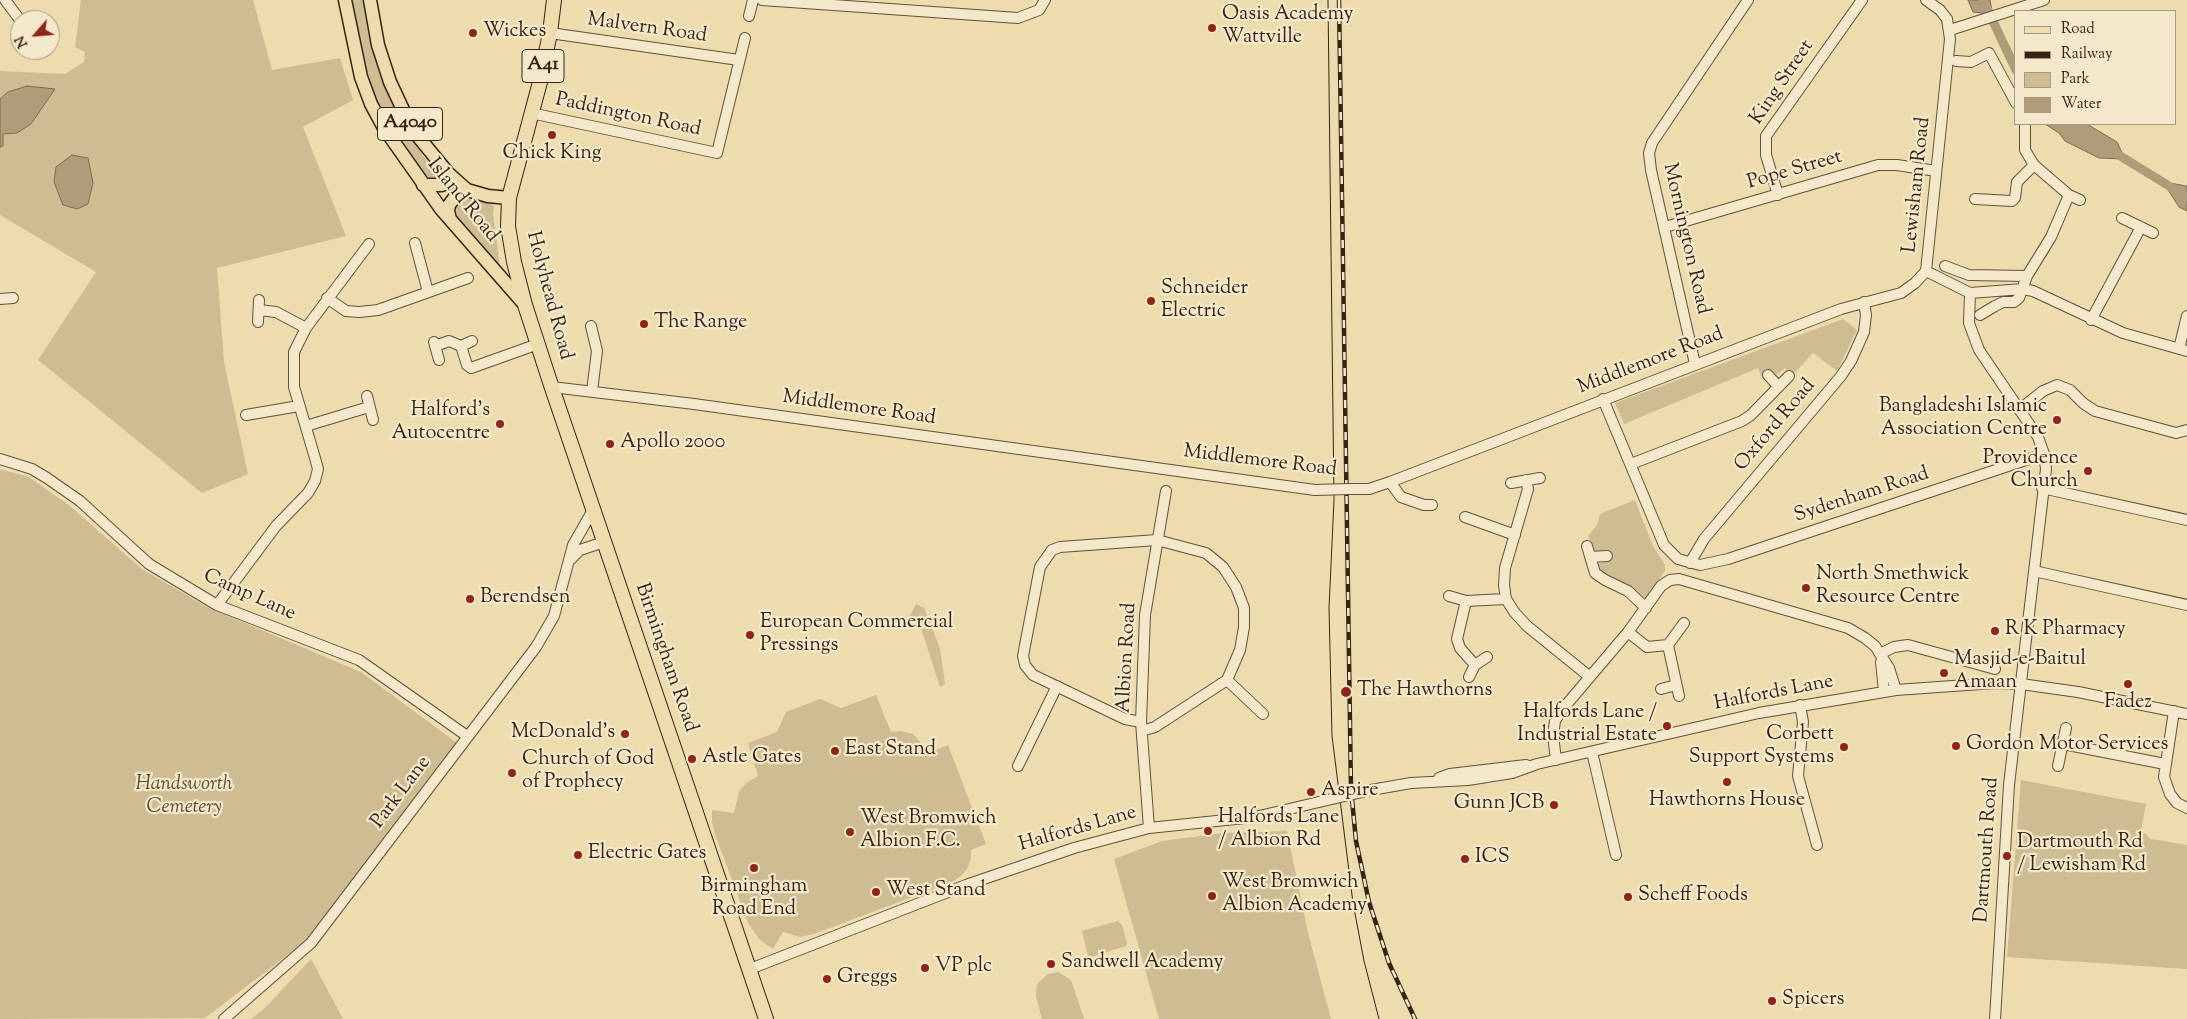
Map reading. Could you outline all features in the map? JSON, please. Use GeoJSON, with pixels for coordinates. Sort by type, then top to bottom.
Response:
{"type":"FeatureCollection","features":[{"type":"Feature","properties":{"kind":"highway","name":"Holyhead Road"},"geometry":{"type":"LineString","coordinates":[[554,0],[550,33],[509,198],[509,233],[525,304],[593,510]]}},
{"type":"Feature","properties":{"kind":"highway","name":"Birmingham Road"},"geometry":{"type":"LineString","coordinates":[[593,510],[766,1019]]}},
{"type":"Feature","properties":{"kind":"main road","name":"Island Road"},"geometry":{"type":"LineString","coordinates":[[345,0],[354,52],[372,104],[384,128],[423,185],[450,219],[525,304]]}},
{"type":"Feature","properties":{"kind":"main road","name":"Island Road"},"geometry":{"type":"LineString","coordinates":[[370,0],[378,45],[400,104],[412,129],[448,173],[466,190],[488,196],[509,198]]}},
{"type":"Feature","properties":{"kind":"main road"},"geometry":{"type":"LineString","coordinates":[[423,185],[442,185],[447,181],[448,173]]}},
{"type":"Feature","properties":{"kind":"main road"},"geometry":{"type":"LineString","coordinates":[[450,219],[449,205],[458,193],[466,190]]}},
{"type":"Feature","properties":{"kind":"street"},"geometry":{"type":"LineString","coordinates":[[749,16],[753,0]]}},
{"type":"Feature","properties":{"kind":"street"},"geometry":{"type":"LineString","coordinates":[[762,0],[1018,18],[1039,10],[1045,0]]}},
{"type":"Feature","properties":{"kind":"street","name":"Mornington Road"},"geometry":{"type":"LineString","coordinates":[[1695,364],[1651,170],[1649,153],[1652,143],[1748,0]]}},
{"type":"Feature","properties":{"kind":"street","name":"King Street"},"geometry":{"type":"LineString","coordinates":[[1778,195],[1766,155],[1766,136],[1862,0]]}},
{"type":"Feature","properties":{"kind":"street"},"geometry":{"type":"LineString","coordinates":[[1926,0],[1940,10],[1947,19],[1950,30],[2042,1]]}},
{"type":"Feature","properties":{"kind":"street","name":"Lewisham Road"},"geometry":{"type":"LineString","coordinates":[[1950,30],[1926,271],[1970,293]]}},
{"type":"Feature","properties":{"kind":"street","name":"Malvern Road"},"geometry":{"type":"LineString","coordinates":[[550,33],[740,60]]}},
{"type":"Feature","properties":{"kind":"street"},"geometry":{"type":"LineString","coordinates":[[740,60],[745,38]]}},
{"type":"Feature","properties":{"kind":"street"},"geometry":{"type":"LineString","coordinates":[[1956,61],[1971,62],[1989,53],[2014,100]]}},
{"type":"Feature","properties":{"kind":"street","name":"Paddington Road"},"geometry":{"type":"LineString","coordinates":[[531,113],[717,153],[740,60]]}},
{"type":"Feature","properties":{"kind":"street"},"geometry":{"type":"LineString","coordinates":[[2026,125],[2025,150],[2034,165],[2069,195],[2080,200]]}},
{"type":"Feature","properties":{"kind":"street","name":"Pope Street"},"geometry":{"type":"LineString","coordinates":[[1665,227],[1878,165],[1897,164],[1936,171]]}},
{"type":"Feature","properties":{"kind":"street"},"geometry":{"type":"LineString","coordinates":[[1976,199],[2012,200],[2015,198],[2017,182],[2034,165]]}},
{"type":"Feature","properties":{"kind":"street"},"geometry":{"type":"LineString","coordinates":[[1980,315],[2003,302],[2014,302],[2019,298],[2027,276],[2051,237],[2069,195]]}},
{"type":"Feature","properties":{"kind":"street"},"geometry":{"type":"LineString","coordinates":[[2122,218],[2153,233]]}},
{"type":"Feature","properties":{"kind":"street"},"geometry":{"type":"LineString","coordinates":[[2091,320],[2141,227]]}},
{"type":"Feature","properties":{"kind":"street"},"geometry":{"type":"LineString","coordinates":[[416,243],[428,292]]}},
{"type":"Feature","properties":{"kind":"street"},"geometry":{"type":"LineString","coordinates":[[217,605],[276,526],[308,493],[315,481],[318,469],[294,387],[294,352],[306,328],[369,244]]}},
{"type":"Feature","properties":{"kind":"street"},"geometry":{"type":"LineString","coordinates":[[1945,266],[1969,275],[2027,276]]}},
{"type":"Feature","properties":{"kind":"street","name":"Middlemore Road"},"geometry":{"type":"LineString","coordinates":[[552,387],[694,404],[1315,490],[1368,489],[1841,308],[1901,293],[1915,283],[1926,271]]}},
{"type":"Feature","properties":{"kind":"street"},"geometry":{"type":"LineString","coordinates":[[327,298],[346,311],[378,310],[468,278]]}},
{"type":"Feature","properties":{"kind":"street"},"geometry":{"type":"LineString","coordinates":[[2022,684],[2025,638],[2042,488],[2046,469],[2044,454],[2038,437],[1978,350],[1969,323],[1970,293],[2023,289],[2034,291],[2091,320],[2145,341],[2183,350],[2187,316]]}},
{"type":"Feature","properties":{"kind":"street"},"geometry":{"type":"LineString","coordinates":[[0,298],[13,298]]}},
{"type":"Feature","properties":{"kind":"street","name":"Oxford Road"},"geometry":{"type":"LineString","coordinates":[[1690,563],[1704,539],[1851,362],[1864,332],[1866,315],[1864,302]]}},
{"type":"Feature","properties":{"kind":"street"},"geometry":{"type":"LineString","coordinates":[[258,322],[259,305],[306,328]]}},
{"type":"Feature","properties":{"kind":"street"},"geometry":{"type":"LineString","coordinates":[[591,326],[597,351],[592,391]]}},
{"type":"Feature","properties":{"kind":"street"},"geometry":{"type":"LineString","coordinates":[[439,360],[434,344],[449,341],[461,346],[472,341]]}},
{"type":"Feature","properties":{"kind":"street"},"geometry":{"type":"LineString","coordinates":[[461,346],[467,364],[471,368],[538,344]]}},
{"type":"Feature","properties":{"kind":"street"},"geometry":{"type":"LineString","coordinates":[[1768,375],[1778,386]]}},
{"type":"Feature","properties":{"kind":"street"},"geometry":{"type":"LineString","coordinates":[[1630,464],[1742,421],[1751,415],[1789,376]]}},
{"type":"Feature","properties":{"kind":"street"},"geometry":{"type":"LineString","coordinates":[[2019,410],[2043,391],[2057,385],[2070,390],[2082,403],[2095,411],[2176,433],[2187,430]]}},
{"type":"Feature","properties":{"kind":"street"},"geometry":{"type":"LineString","coordinates":[[367,396],[373,420]]}},
{"type":"Feature","properties":{"kind":"street"},"geometry":{"type":"LineString","coordinates":[[1603,399],[1664,544],[1678,559],[1690,563]]}},
{"type":"Feature","properties":{"kind":"street"},"geometry":{"type":"LineString","coordinates":[[246,415],[259,418],[299,406]]}},
{"type":"Feature","properties":{"kind":"street"},"geometry":{"type":"LineString","coordinates":[[306,426],[369,407]]}},
{"type":"Feature","properties":{"kind":"street","name":"Sydenham Road"},"geometry":{"type":"LineString","coordinates":[[1690,563],[1710,564],[1728,559],[2044,454]]}},
{"type":"Feature","properties":{"kind":"street","name":"Camp Lane"},"geometry":{"type":"LineString","coordinates":[[0,459],[32,469],[47,478],[80,501],[149,564],[217,605],[358,660],[466,736]]}},
{"type":"Feature","properties":{"kind":"street"},"geometry":{"type":"LineString","coordinates":[[1511,483],[1540,478]]}},
{"type":"Feature","properties":{"kind":"street"},"geometry":{"type":"LineString","coordinates":[[1526,480],[1528,489],[1505,568],[1504,584],[1506,599],[1527,626],[1590,677]]}},
{"type":"Feature","properties":{"kind":"street"},"geometry":{"type":"LineString","coordinates":[[1390,482],[1401,497],[1424,505],[1432,505]]}},
{"type":"Feature","properties":{"kind":"street"},"geometry":{"type":"LineString","coordinates":[[2042,488],[2187,520]]}},
{"type":"Feature","properties":{"kind":"street","name":"Albion Road"},"geometry":{"type":"LineString","coordinates":[[1149,828],[1142,726],[1146,615],[1166,491]]}},
{"type":"Feature","properties":{"kind":"street","name":"Park Lane"},"geometry":{"type":"LineString","coordinates":[[224,1019],[311,943],[536,646],[554,616],[568,562],[579,532],[593,510]]}},
{"type":"Feature","properties":{"kind":"street"},"geometry":{"type":"LineString","coordinates":[[1466,517],[1515,535]]}},
{"type":"Feature","properties":{"kind":"street"},"geometry":{"type":"LineString","coordinates":[[1157,540],[1206,553],[1223,566],[1236,587],[1244,608],[1244,627],[1240,650],[1228,680],[1155,727],[1142,726],[1125,719],[1033,675],[1025,665],[1023,656],[1040,567],[1046,556],[1052,550],[1060,547],[1157,540]]}},
{"type":"Feature","properties":{"kind":"street"},"geometry":{"type":"LineString","coordinates":[[568,562],[580,550],[604,542]]}},
{"type":"Feature","properties":{"kind":"street"},"geometry":{"type":"LineString","coordinates":[[1586,546],[1595,573],[1611,584],[1628,591],[1646,608]]}},
{"type":"Feature","properties":{"kind":"street"},"geometry":{"type":"LineString","coordinates":[[1591,557],[1608,556]]}},
{"type":"Feature","properties":{"kind":"street"},"geometry":{"type":"LineString","coordinates":[[2034,571],[2187,604]]}},
{"type":"Feature","properties":{"kind":"street"},"geometry":{"type":"LineString","coordinates":[[1556,760],[1553,743],[1555,721],[1560,711],[1628,632],[1661,586],[1670,580],[1679,579],[1848,628],[1866,638],[1880,654],[1889,668],[1896,690]]}},
{"type":"Feature","properties":{"kind":"street"},"geometry":{"type":"LineString","coordinates":[[1449,596],[1466,601],[1506,599]]}},
{"type":"Feature","properties":{"kind":"street"},"geometry":{"type":"LineString","coordinates":[[1466,601],[1457,639],[1460,648],[1475,665]]}},
{"type":"Feature","properties":{"kind":"street"},"geometry":{"type":"LineString","coordinates":[[1679,696],[1668,645],[1684,623]]}},
{"type":"Feature","properties":{"kind":"street"},"geometry":{"type":"LineString","coordinates":[[1628,632],[1648,647],[1668,645]]}},
{"type":"Feature","properties":{"kind":"street"},"geometry":{"type":"LineString","coordinates":[[1880,654],[1894,647],[1908,645],[1995,669]]}},
{"type":"Feature","properties":{"kind":"street"},"geometry":{"type":"LineString","coordinates":[[1880,654],[1884,675],[1884,691]]}},
{"type":"Feature","properties":{"kind":"street"},"geometry":{"type":"LineString","coordinates":[[1469,677],[1475,665],[1487,657]]}},
{"type":"Feature","properties":{"kind":"street"},"geometry":{"type":"LineString","coordinates":[[1970,673],[1972,662]]}},
{"type":"Feature","properties":{"kind":"street"},"geometry":{"type":"LineString","coordinates":[[1228,680],[1263,714]]}},
{"type":"Feature","properties":{"kind":"street","name":"Halfords Lane"},"geometry":{"type":"LineString","coordinates":[[750,969],[1006,870],[1149,828],[1255,817],[1371,790],[1431,781],[1512,774],[1537,764],[1800,705],[1884,691],[1995,682],[2078,692],[2187,714]]}},
{"type":"Feature","properties":{"kind":"street","name":"Dartmouth Road"},"geometry":{"type":"LineString","coordinates":[[1995,1019],[2009,785],[2022,684]]}},
{"type":"Feature","properties":{"kind":"street"},"geometry":{"type":"LineString","coordinates":[[1661,689],[1676,685]]}},
{"type":"Feature","properties":{"kind":"street"},"geometry":{"type":"LineString","coordinates":[[1018,766],[1057,686]]}},
{"type":"Feature","properties":{"kind":"street"},"geometry":{"type":"LineString","coordinates":[[1800,705],[1803,722],[1798,776],[1817,845]]}},
{"type":"Feature","properties":{"kind":"street"},"geometry":{"type":"LineString","coordinates":[[2174,711],[2164,777],[2170,794],[2177,802],[2187,808]]}},
{"type":"Feature","properties":{"kind":"street"},"geometry":{"type":"LineString","coordinates":[[2058,766],[2066,728]]}},
{"type":"Feature","properties":{"kind":"street"},"geometry":{"type":"LineString","coordinates":[[2063,744],[2165,764]]}},
{"type":"Feature","properties":{"kind":"street"},"geometry":{"type":"LineString","coordinates":[[1592,752],[1616,855]]}},
{"type":"Feature","properties":{"kind":"green space"},"geometry":{"type":"Polygon","coordinates":[[[81,0],[253,0],[272,70],[340,58],[353,100],[303,127],[346,236],[217,268],[224,362],[248,474],[202,493],[38,360],[96,272],[0,215],[0,71],[65,74],[84,62],[85,52],[75,47],[81,0]]]}},
{"type":"Feature","properties":{"kind":"green space"},"geometry":{"type":"Polygon","coordinates":[[[349,0],[365,0],[371,41],[385,88],[424,158],[440,178],[435,182],[415,167],[384,123],[365,77],[349,0]]]}},
{"type":"Feature","properties":{"kind":"green space"},"geometry":{"type":"Polygon","coordinates":[[[467,199],[490,202],[494,206],[493,214],[500,266],[457,217],[456,207],[467,199]]]}},
{"type":"Feature","properties":{"kind":"green space"},"geometry":{"type":"Polygon","coordinates":[[[1843,319],[1857,330],[1837,371],[1813,353],[1791,377],[1785,368],[1776,375],[1772,370],[1762,378],[1758,368],[1624,424],[1615,403],[1843,319]]]}},
{"type":"Feature","properties":{"kind":"green space","name":"Handsworth Cemetery"},"geometry":{"type":"Polygon","coordinates":[[[0,469],[29,477],[70,506],[142,569],[207,607],[361,672],[457,743],[306,941],[205,1018],[0,1019],[0,469]]]}},
{"type":"Feature","properties":{"kind":"green space"},"geometry":{"type":"Polygon","coordinates":[[[1635,500],[1653,546],[1665,565],[1665,571],[1645,599],[1628,587],[1609,580],[1599,571],[1597,565],[1608,559],[1607,552],[1595,551],[1588,536],[1597,525],[1600,514],[1635,500]]]}},
{"type":"Feature","properties":{"kind":"green space"},"geometry":{"type":"Polygon","coordinates":[[[916,604],[924,608],[940,648],[945,684],[940,687],[920,625],[908,619],[916,604]]]}},
{"type":"Feature","properties":{"kind":"green space"},"geometry":{"type":"Polygon","coordinates":[[[876,695],[891,732],[901,731],[913,734],[922,744],[918,746],[922,755],[948,745],[986,844],[971,850],[971,859],[967,869],[952,882],[814,934],[800,937],[783,932],[773,949],[760,940],[748,923],[715,834],[712,810],[734,813],[739,792],[746,783],[758,776],[748,743],[777,732],[786,712],[820,699],[841,708],[876,695]]]}},
{"type":"Feature","properties":{"kind":"green space"},"geometry":{"type":"Polygon","coordinates":[[[2021,780],[2146,804],[2141,830],[2151,839],[2187,845],[2187,969],[2007,957],[2021,780]]]}},
{"type":"Feature","properties":{"kind":"green space","name":"West Bromwich Albion Academy"},"geometry":{"type":"Polygon","coordinates":[[[1287,831],[1308,933],[1331,1019],[1159,1019],[1114,859],[1162,841],[1223,833],[1287,831]]]}},
{"type":"Feature","properties":{"kind":"green space"},"geometry":{"type":"Polygon","coordinates":[[[1118,921],[1122,925],[1127,943],[1126,946],[1091,957],[1088,956],[1082,931],[1118,921]]]}},
{"type":"Feature","properties":{"kind":"green space"},"geometry":{"type":"Polygon","coordinates":[[[311,959],[343,1019],[251,1019],[264,1009],[311,959]]]}},
{"type":"Feature","properties":{"kind":"green space"},"geometry":{"type":"Polygon","coordinates":[[[1058,972],[1071,980],[1084,1019],[1042,1019],[1036,996],[1037,984],[1048,974],[1058,972]]]}},
{"type":"Feature","properties":{"kind":"water"},"geometry":{"type":"Polygon","coordinates":[[[1968,0],[1990,0],[1995,26],[1981,13],[1973,12],[1968,0]]]}},
{"type":"Feature","properties":{"kind":"water"},"geometry":{"type":"Polygon","coordinates":[[[27,86],[55,89],[31,124],[17,133],[3,134],[3,146],[0,147],[0,99],[8,92],[27,86]]]}},
{"type":"Feature","properties":{"kind":"water"},"geometry":{"type":"Polygon","coordinates":[[[2047,125],[2089,125],[2117,142],[2125,159],[2099,158],[2065,141],[2059,133],[2047,125]]]}},
{"type":"Feature","properties":{"kind":"water"},"geometry":{"type":"Polygon","coordinates":[[[72,155],[88,158],[93,183],[88,204],[77,209],[63,205],[54,182],[56,167],[72,155]]]}},
{"type":"Feature","properties":{"kind":"water"},"geometry":{"type":"Polygon","coordinates":[[[2163,182],[2187,186],[2187,211],[2179,207],[2163,182]]]}},
{"type":"Feature","properties":{"kind":"waterway"},"geometry":{"type":"LineString","coordinates":[[1983,0],[2014,66]]}},
{"type":"Feature","properties":{"kind":"waterway"},"geometry":{"type":"LineString","coordinates":[[2117,154],[2187,197]]}},
{"type":"Feature","properties":{"kind":"tram line"},"geometry":{"type":"LineString","coordinates":[[1328,0],[1334,500],[1329,608],[1332,736],[1353,903],[1364,961],[1379,1019]]}},
{"type":"Feature","properties":{"kind":"railway"},"geometry":{"type":"LineString","coordinates":[[1339,0],[1351,789],[1356,841],[1369,902],[1389,963],[1415,1019]]}},
{"type":"Feature","properties":{"kind":"place","name":"Oasis Academy Wattville"},"geometry":{"type":"Point","coordinates":[1212,28]}},
{"type":"Feature","properties":{"kind":"place","name":"Wickes"},"geometry":{"type":"Point","coordinates":[473,33]}},
{"type":"Feature","properties":{"kind":"place","name":"Chick King"},"geometry":{"type":"Point","coordinates":[552,135]}},
{"type":"Feature","properties":{"kind":"place","name":"Schneider Electric"},"geometry":{"type":"Point","coordinates":[1151,301]}},
{"type":"Feature","properties":{"kind":"place","name":"The Range"},"geometry":{"type":"Point","coordinates":[644,324]}},
{"type":"Feature","properties":{"kind":"place","name":"Bangladeshi Islamic Association Centre"},"geometry":{"type":"Point","coordinates":[2057,420]}},
{"type":"Feature","properties":{"kind":"place","name":"Halford's Autocentre"},"geometry":{"type":"Point","coordinates":[500,424]}},
{"type":"Feature","properties":{"kind":"place","name":"Apollo 2000"},"geometry":{"type":"Point","coordinates":[610,444]}},
{"type":"Feature","properties":{"kind":"place","name":"Providence Church"},"geometry":{"type":"Point","coordinates":[2088,471]}},
{"type":"Feature","properties":{"kind":"place","name":"North Smethwick Resource Centre"},"geometry":{"type":"Point","coordinates":[1806,588]}},
{"type":"Feature","properties":{"kind":"place","name":"Berendsen"},"geometry":{"type":"Point","coordinates":[470,599]}},
{"type":"Feature","properties":{"kind":"place","name":"R K Pharmacy"},"geometry":{"type":"Point","coordinates":[1995,631]}},
{"type":"Feature","properties":{"kind":"place","name":"European Commercial Pressings"},"geometry":{"type":"Point","coordinates":[750,635]}},
{"type":"Feature","properties":{"kind":"place","name":"Masjid-e-Baitul Amaan"},"geometry":{"type":"Point","coordinates":[1944,673]}},
{"type":"Feature","properties":{"kind":"place","name":"Fadez"},"geometry":{"type":"Point","coordinates":[2128,684]}},
{"type":"Feature","properties":{"kind":"place","name":"The Hawthorns"},"geometry":{"type":"Point","coordinates":[1346,692]}},
{"type":"Feature","properties":{"kind":"place","name":"Halfords Lane / Industrial Estate"},"geometry":{"type":"Point","coordinates":[1667,726]}},
{"type":"Feature","properties":{"kind":"place","name":"McDonald's"},"geometry":{"type":"Point","coordinates":[625,734]}},
{"type":"Feature","properties":{"kind":"place","name":"Gordon Motor Services"},"geometry":{"type":"Point","coordinates":[1956,746]}},
{"type":"Feature","properties":{"kind":"place","name":"Corbett Support Systems"},"geometry":{"type":"Point","coordinates":[1844,747]}},
{"type":"Feature","properties":{"kind":"place","name":"East Stand"},"geometry":{"type":"Point","coordinates":[835,751]}},
{"type":"Feature","properties":{"kind":"place","name":"Astle Gates"},"geometry":{"type":"Point","coordinates":[692,759]}},
{"type":"Feature","properties":{"kind":"place","name":"Church of God of Prophecy"},"geometry":{"type":"Point","coordinates":[512,773]}},
{"type":"Feature","properties":{"kind":"place","name":"Hawthorns House"},"geometry":{"type":"Point","coordinates":[1727,782]}},
{"type":"Feature","properties":{"kind":"place","name":"Aspire"},"geometry":{"type":"Point","coordinates":[1311,792]}},
{"type":"Feature","properties":{"kind":"place","name":"Gunn JCB"},"geometry":{"type":"Point","coordinates":[1554,805]}},
{"type":"Feature","properties":{"kind":"place","name":"Halfords Lane / Albion Rd"},"geometry":{"type":"Point","coordinates":[1208,831]}},
{"type":"Feature","properties":{"kind":"place","name":"West Bromwich Albion F.C."},"geometry":{"type":"Point","coordinates":[850,832]}},
{"type":"Feature","properties":{"kind":"place","name":"Electric Gates"},"geometry":{"type":"Point","coordinates":[578,855]}},
{"type":"Feature","properties":{"kind":"place","name":"Dartmouth Rd / Lewisham Rd"},"geometry":{"type":"Point","coordinates":[2007,856]}},
{"type":"Feature","properties":{"kind":"place","name":"ICS"},"geometry":{"type":"Point","coordinates":[1465,859]}},
{"type":"Feature","properties":{"kind":"place","name":"Birmingham Road End"},"geometry":{"type":"Point","coordinates":[754,868]}},
{"type":"Feature","properties":{"kind":"place","name":"West Stand"},"geometry":{"type":"Point","coordinates":[876,892]}},
{"type":"Feature","properties":{"kind":"place","name":"West Bromwich Albion Academy"},"geometry":{"type":"Point","coordinates":[1212,896]}},
{"type":"Feature","properties":{"kind":"place","name":"Scheff Foods"},"geometry":{"type":"Point","coordinates":[1628,897]}},
{"type":"Feature","properties":{"kind":"place","name":"Sandwell Academy"},"geometry":{"type":"Point","coordinates":[1051,964]}},
{"type":"Feature","properties":{"kind":"place","name":"VP plc"},"geometry":{"type":"Point","coordinates":[925,968]}},
{"type":"Feature","properties":{"kind":"place","name":"Greggs"},"geometry":{"type":"Point","coordinates":[827,979]}},
{"type":"Feature","properties":{"kind":"place","name":"Spicers"},"geometry":{"type":"Point","coordinates":[1772,1001]}}]}
